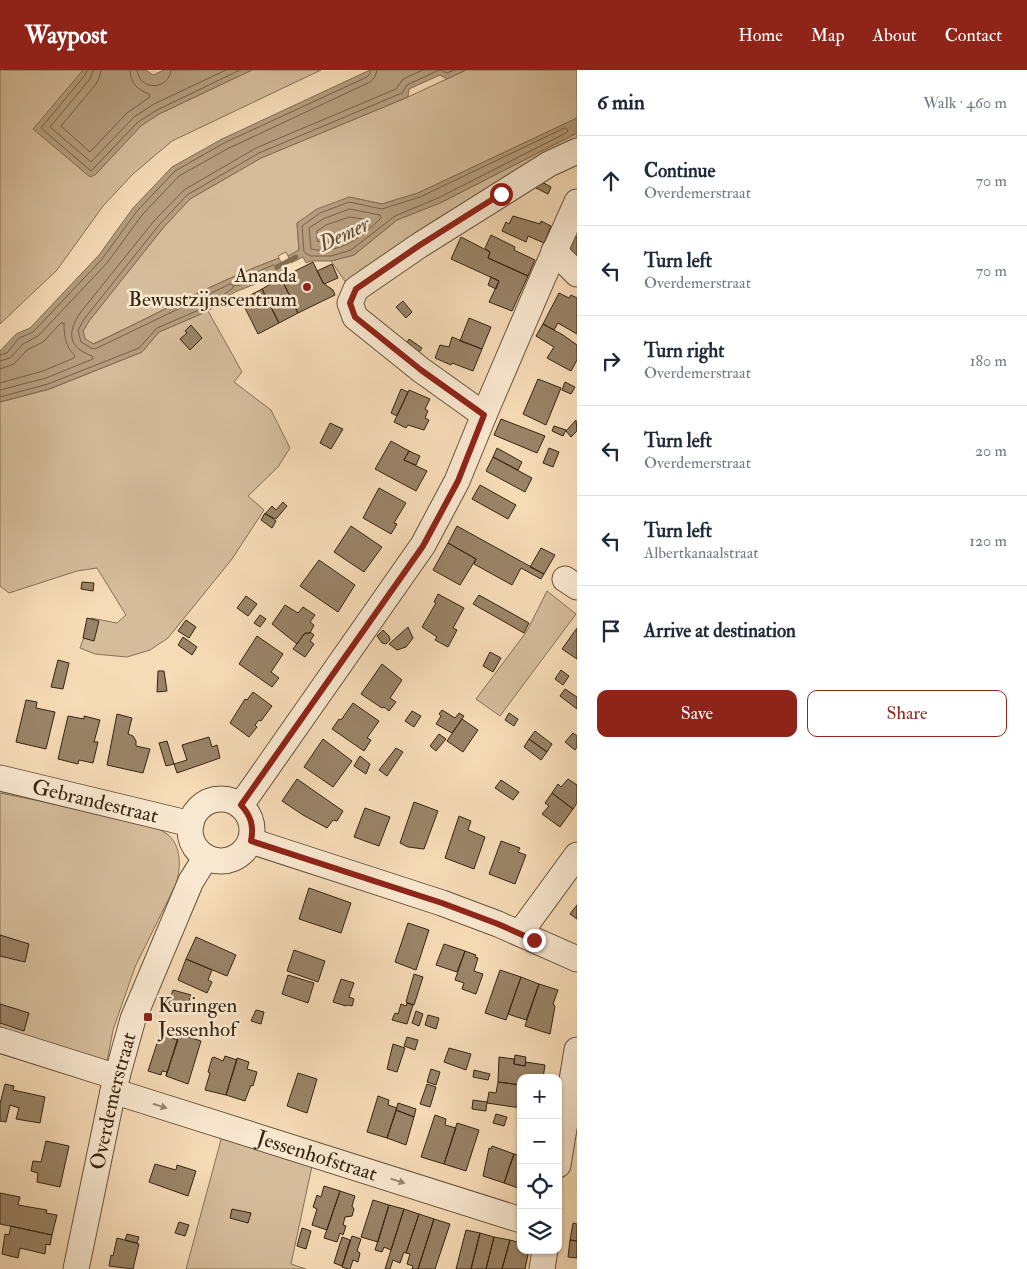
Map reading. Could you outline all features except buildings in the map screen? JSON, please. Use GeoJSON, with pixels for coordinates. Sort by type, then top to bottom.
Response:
{"type":"FeatureCollection","features":[{"type":"Feature","properties":{"kind":"street"},"geometry":{"type":"LineString","coordinates":[[484,415],[421,370],[355,317],[350,303],[356,289],[420,245],[549,164],[577,151]]}},
{"type":"Feature","properties":{"kind":"street"},"geometry":{"type":"LineString","coordinates":[[241,805],[423,546],[458,481],[484,415],[577,202]]}},
{"type":"Feature","properties":{"kind":"street"},"geometry":{"type":"LineString","coordinates":[[554,251],[577,274]]}},
{"type":"Feature","properties":{"kind":"street","name":"Gebrandestraat"},"geometry":{"type":"LineString","coordinates":[[0,778],[191,824]]}},
{"type":"Feature","properties":{"kind":"street"},"geometry":{"type":"LineString","coordinates":[[217,799],[229,800],[241,805],[248,812],[252,821],[253,831],[251,841],[245,850],[232,859],[216,861],[198,851],[190,834],[191,824],[196,812],[205,803],[217,799]]}},
{"type":"Feature","properties":{"kind":"street"},"geometry":{"type":"LineString","coordinates":[[251,841],[442,903],[520,933],[577,959]]}},
{"type":"Feature","properties":{"kind":"street"},"geometry":{"type":"LineString","coordinates":[[520,933],[577,855]]}},
{"type":"Feature","properties":{"kind":"street","name":"Overdemerstraat"},"geometry":{"type":"LineString","coordinates":[[76,1269],[115,1084],[133,1019],[191,881],[206,857]]}},
{"type":"Feature","properties":{"kind":"street","name":"Jessenhofstraat"},"geometry":{"type":"LineString","coordinates":[[0,1040],[115,1084],[517,1219]]}},
{"type":"Feature","properties":{"kind":"street"},"geometry":{"type":"LineString","coordinates":[[558,1164],[577,1050]]}},
{"type":"Feature","properties":{"kind":"street"},"geometry":{"type":"LineString","coordinates":[[542,1269],[544,1254]]}},
{"type":"Feature","properties":{"kind":"shaded area"},"geometry":{"type":"Polygon","coordinates":[[[0,70],[83,70],[95,175],[140,126],[159,114],[252,70],[321,70],[172,141],[133,174],[103,206],[57,270],[0,324],[0,70]]]}},
{"type":"Feature","properties":{"kind":"shaded area"},"geometry":{"type":"Polygon","coordinates":[[[466,70],[577,70],[577,118],[418,193],[382,204],[349,197],[297,223],[299,251],[288,256],[286,252],[278,256],[279,258],[208,288],[93,344],[85,339],[83,331],[89,321],[163,228],[190,199],[261,158],[408,97],[466,70]]]}},
{"type":"Feature","properties":{"kind":"shaded area"},"geometry":{"type":"Polygon","coordinates":[[[577,133],[577,144],[349,287],[331,261],[354,255],[397,220],[440,203],[577,133]]]}},
{"type":"Feature","properties":{"kind":"shaded area"},"geometry":{"type":"Polygon","coordinates":[[[208,311],[242,372],[234,382],[271,410],[290,448],[278,467],[248,496],[264,510],[232,559],[168,638],[150,650],[127,657],[95,654],[80,648],[91,618],[117,623],[126,615],[97,568],[77,571],[9,593],[0,586],[0,402],[50,389],[142,352],[159,332],[208,311]]]}},
{"type":"Feature","properties":{"kind":"shaded area"},"geometry":{"type":"Polygon","coordinates":[[[547,591],[576,614],[500,716],[476,699],[527,631],[547,591]]]}},
{"type":"Feature","properties":{"kind":"shaded area"},"geometry":{"type":"Polygon","coordinates":[[[0,793],[152,827],[167,834],[178,850],[179,871],[176,884],[135,967],[113,1030],[107,1062],[0,1033],[0,793]]]}},
{"type":"Feature","properties":{"kind":"shaded area"},"geometry":{"type":"Polygon","coordinates":[[[222,1136],[312,1166],[291,1264],[306,1269],[186,1269],[222,1136]]]}},
{"type":"Feature","properties":{"kind":"water"},"geometry":{"type":"Polygon","coordinates":[[[83,70],[146,70],[153,75],[164,70],[252,70],[159,114],[141,126],[95,175],[90,177],[33,129],[83,70]]]}},
{"type":"Feature","properties":{"kind":"water"},"geometry":{"type":"Polygon","coordinates":[[[370,70],[466,70],[447,79],[440,75],[409,89],[408,97],[261,158],[190,199],[163,228],[89,321],[83,331],[85,339],[94,344],[208,288],[279,258],[286,272],[235,292],[208,311],[159,332],[142,352],[49,389],[0,402],[0,351],[16,334],[30,328],[99,255],[133,208],[172,167],[222,139],[370,70]]]}},
{"type":"Feature","properties":{"kind":"water"},"geometry":{"type":"Polygon","coordinates":[[[577,118],[577,133],[440,203],[397,220],[354,255],[331,261],[311,261],[306,263],[303,257],[291,263],[288,256],[299,250],[297,223],[317,209],[349,197],[382,204],[418,193],[577,118]]]}},
{"type":"Feature","properties":{"kind":"waterway","name":"Demer"},"geometry":{"type":"LineString","coordinates":[[277,267],[296,257]]}},
{"type":"Feature","properties":{"kind":"place","name":"Ananda Bewustzijnscentrum"},"geometry":{"type":"Point","coordinates":[307,287]}},
{"type":"Feature","properties":{"kind":"place","name":"Kuringen Jessenhof"},"geometry":{"type":"Point","coordinates":[148,1017]}},
{"type":"Feature","properties":{"kind":"route"},"geometry":{"type":"LineString","coordinates":[[501,194],[420,245],[356,289],[350,303],[355,317],[421,370],[484,415],[458,481],[423,546],[241,805],[248,812],[252,821],[251,841],[442,903],[534,940]]}}]}
